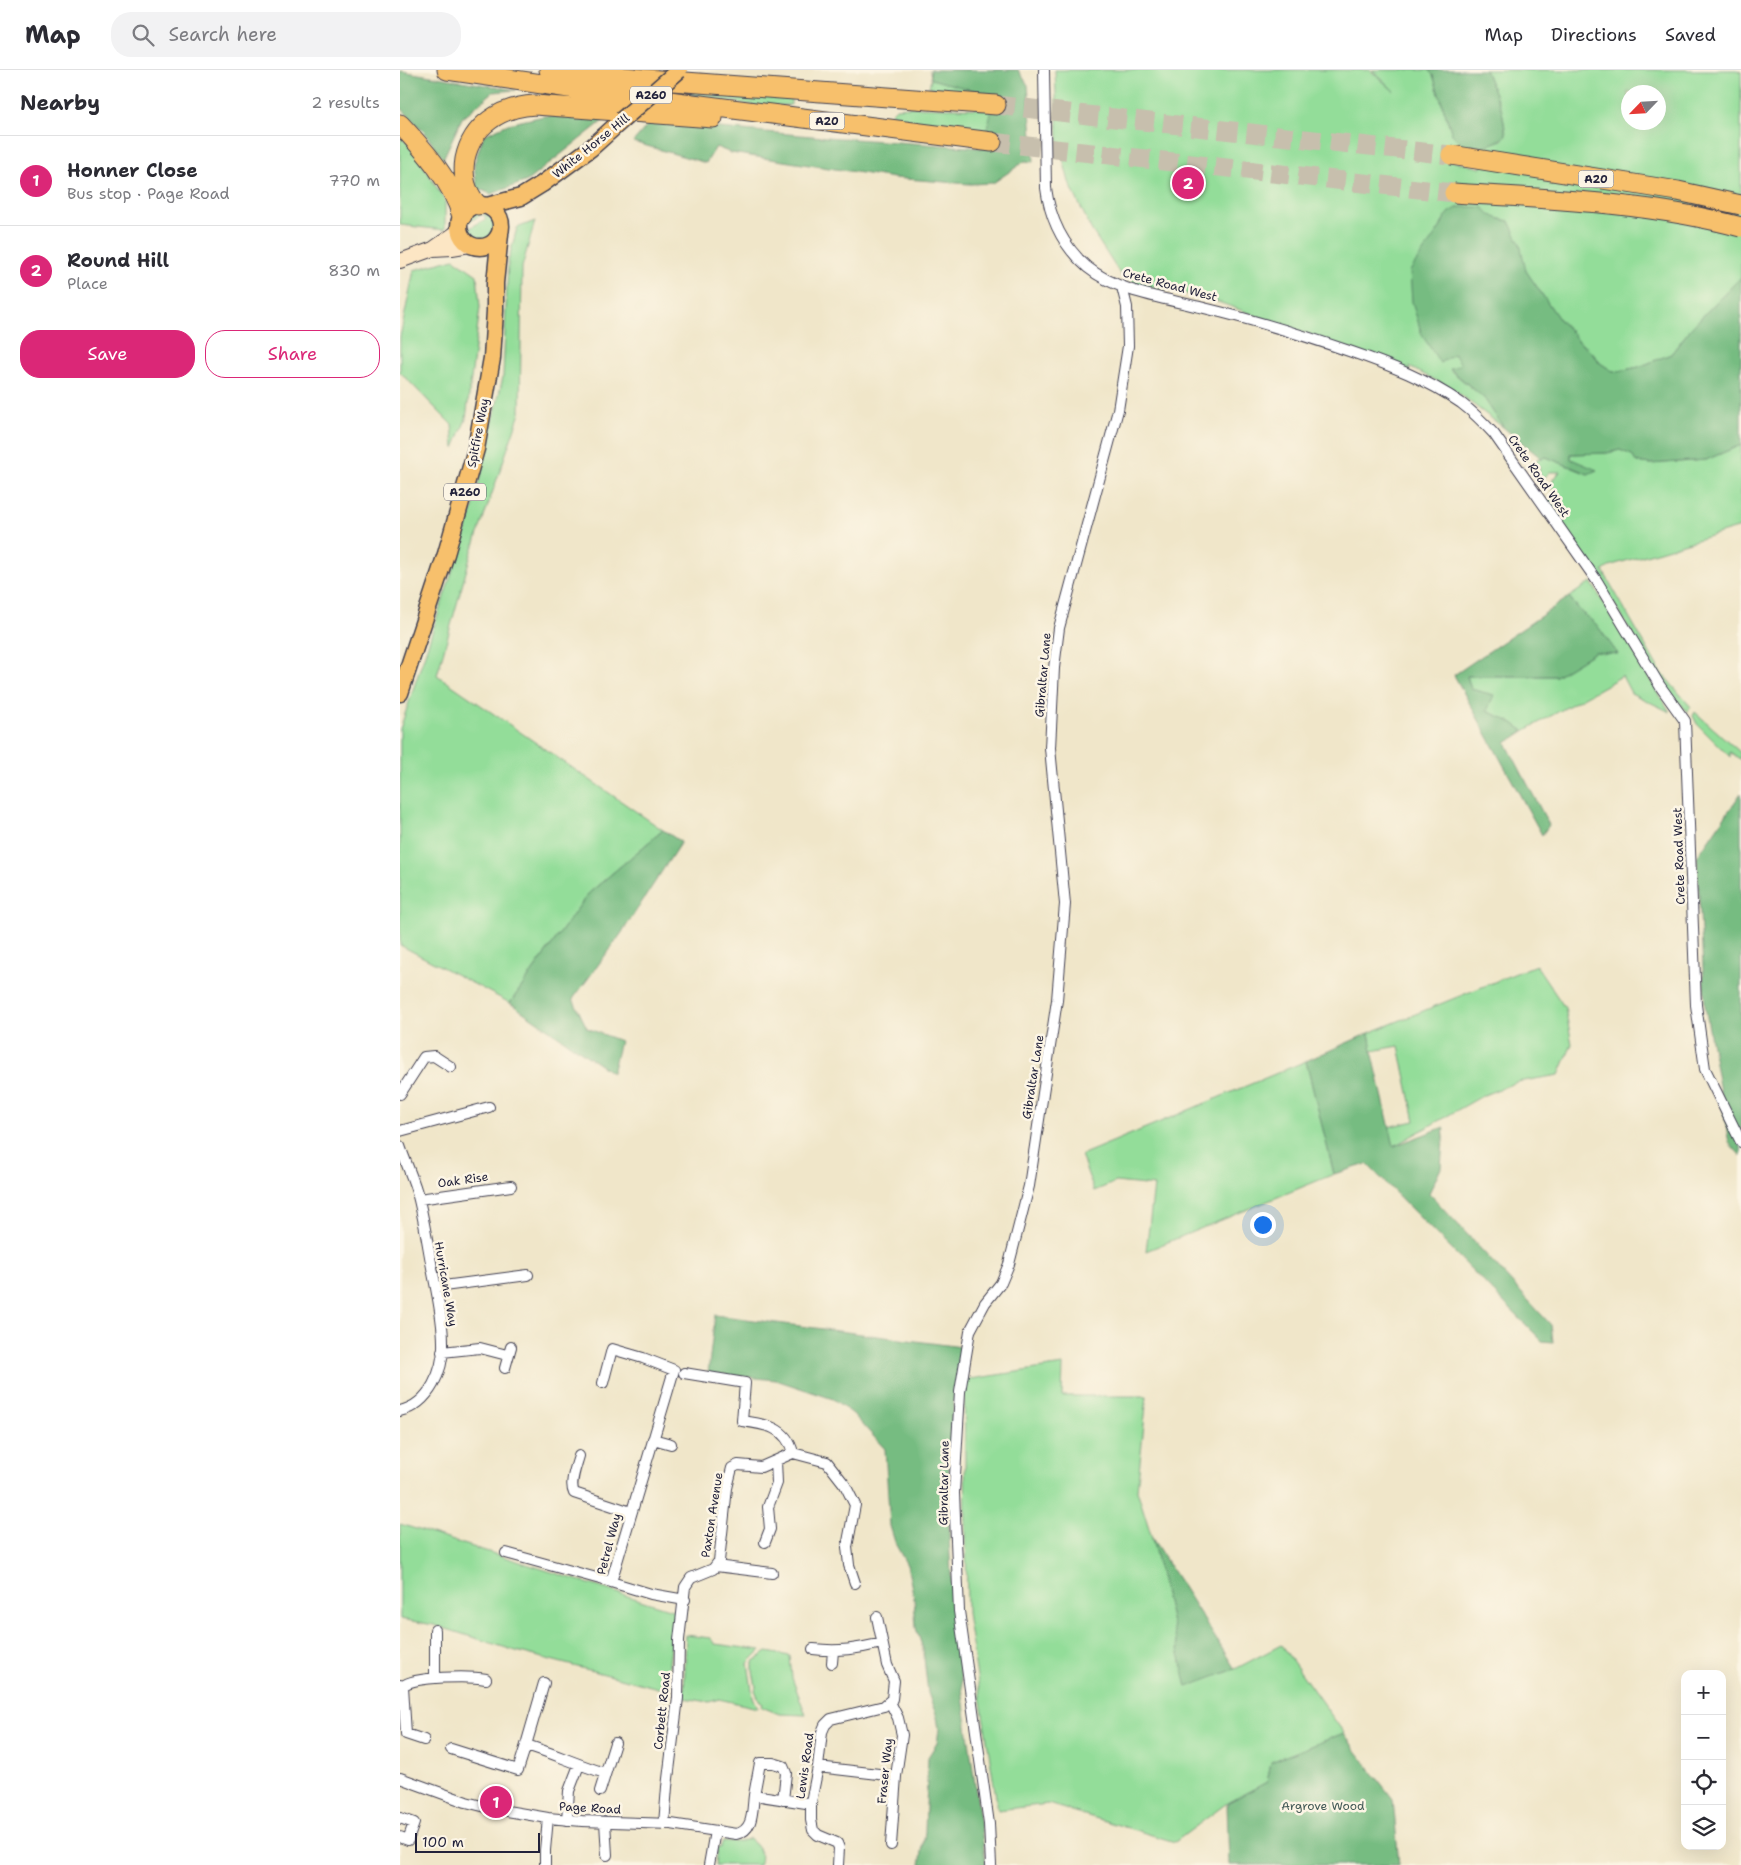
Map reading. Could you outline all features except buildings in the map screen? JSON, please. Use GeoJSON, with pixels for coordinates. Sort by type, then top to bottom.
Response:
{"type":"FeatureCollection","features":[{"type":"Feature","properties":{"kind":"highway","name":"A20"},"geometry":{"type":"LineString","coordinates":[[447,70],[508,80],[992,142]]}},
{"type":"Feature","properties":{"kind":"highway"},"geometry":{"type":"LineString","coordinates":[[549,70],[996,105]]}},
{"type":"Feature","properties":{"kind":"highway"},"geometry":{"type":"LineString","coordinates":[[590,70],[620,77]]}},
{"type":"Feature","properties":{"kind":"highway"},"geometry":{"type":"LineString","coordinates":[[483,206],[468,192],[464,182],[463,169],[471,140],[477,130],[490,119],[515,108],[535,105],[689,117],[861,126]]}},
{"type":"Feature","properties":{"kind":"highway"},"geometry":{"type":"LineString","coordinates":[[400,124],[415,140],[439,172],[459,206],[461,223]]}},
{"type":"Feature","properties":{"kind":"highway","name":"A20"},"geometry":{"type":"LineString","coordinates":[[1451,155],[1678,192],[1741,205]]}},
{"type":"Feature","properties":{"kind":"highway","name":"A20"},"geometry":{"type":"LineString","coordinates":[[1454,192],[1604,203],[1668,212],[1741,227]]}},
{"type":"Feature","properties":{"kind":"main road","name":"White Horse Hill"},"geometry":{"type":"LineString","coordinates":[[500,229],[505,215],[521,197],[560,172],[591,148],[679,70]]}},
{"type":"Feature","properties":{"kind":"main road","name":"White Horse Hill"},"geometry":{"type":"LineString","coordinates":[[483,206],[521,197]]}},
{"type":"Feature","properties":{"kind":"main road"},"geometry":{"type":"LineString","coordinates":[[483,206],[497,213],[500,229],[490,245],[473,246],[462,236],[461,223],[472,207],[483,206]]}},
{"type":"Feature","properties":{"kind":"main road","name":"Spitfire Way"},"geometry":{"type":"LineString","coordinates":[[400,693],[446,554],[476,449],[492,358],[495,283],[500,229]]}},
{"type":"Feature","properties":{"kind":"main road","name":"Spitfire Way"},"geometry":{"type":"LineString","coordinates":[[473,246],[482,251],[489,262],[495,283]]}},
{"type":"Feature","properties":{"kind":"street","name":"Crete Road West"},"geometry":{"type":"LineString","coordinates":[[1044,70],[1046,188],[1053,220],[1068,246],[1087,266],[1104,278],[1122,287],[1298,333],[1375,360],[1422,380],[1461,403],[1494,434],[1597,581],[1656,678],[1685,721],[1696,1005],[1701,1045],[1705,1069],[1741,1142]]}},
{"type":"Feature","properties":{"kind":"street"},"geometry":{"type":"LineString","coordinates":[[433,249],[461,223]]}},
{"type":"Feature","properties":{"kind":"street"},"geometry":{"type":"LineString","coordinates":[[400,261],[433,249],[473,246]]}},
{"type":"Feature","properties":{"kind":"street","name":"Gibraltar Lane"},"geometry":{"type":"LineString","coordinates":[[991,1865],[989,1824],[959,1611],[954,1493],[960,1392],[970,1331],[985,1303],[1001,1283],[1014,1247],[1029,1186],[1057,1000],[1065,904],[1050,748],[1054,668],[1059,628],[1118,410],[1128,346],[1127,307],[1122,287]]}},
{"type":"Feature","properties":{"kind":"street"},"geometry":{"type":"LineString","coordinates":[[400,1094],[424,1056],[434,1056],[450,1067]]}},
{"type":"Feature","properties":{"kind":"street"},"geometry":{"type":"LineString","coordinates":[[400,1131],[488,1107]]}},
{"type":"Feature","properties":{"kind":"street","name":"Hurricane Way"},"geometry":{"type":"LineString","coordinates":[[400,1146],[403,1160],[419,1199],[436,1287],[443,1342],[436,1378],[429,1392],[423,1400],[400,1411]]}},
{"type":"Feature","properties":{"kind":"street","name":"Oak Rise"},"geometry":{"type":"LineString","coordinates":[[419,1199],[511,1186]]}},
{"type":"Feature","properties":{"kind":"street"},"geometry":{"type":"LineString","coordinates":[[436,1287],[528,1275]]}},
{"type":"Feature","properties":{"kind":"street"},"geometry":{"type":"LineString","coordinates":[[442,1352],[480,1348],[509,1351],[505,1368]]}},
{"type":"Feature","properties":{"kind":"street","name":"Petrel Way"},"geometry":{"type":"LineString","coordinates":[[603,1383],[612,1349],[674,1370],[610,1582],[651,1594],[684,1600]]}},
{"type":"Feature","properties":{"kind":"street"},"geometry":{"type":"LineString","coordinates":[[684,1373],[736,1382],[746,1378],[742,1421],[770,1426],[789,1441],[793,1453],[827,1462],[837,1474],[854,1500],[855,1509],[847,1554],[855,1583]]}},
{"type":"Feature","properties":{"kind":"street"},"geometry":{"type":"LineString","coordinates":[[653,1440],[671,1444]]}},
{"type":"Feature","properties":{"kind":"street","name":"Paxton Avenue"},"geometry":{"type":"LineString","coordinates":[[684,1600],[685,1587],[691,1578],[716,1566],[720,1561],[727,1488],[731,1469],[738,1465],[761,1467],[793,1453]]}},
{"type":"Feature","properties":{"kind":"street"},"geometry":{"type":"LineString","coordinates":[[580,1456],[572,1482],[574,1493],[631,1512]]}},
{"type":"Feature","properties":{"kind":"street"},"geometry":{"type":"LineString","coordinates":[[765,1542],[770,1529],[768,1507],[777,1483],[776,1461]]}},
{"type":"Feature","properties":{"kind":"street"},"geometry":{"type":"LineString","coordinates":[[506,1554],[524,1555],[610,1582]]}},
{"type":"Feature","properties":{"kind":"street"},"geometry":{"type":"LineString","coordinates":[[716,1566],[772,1573]]}},
{"type":"Feature","properties":{"kind":"street","name":"Corbett Road"},"geometry":{"type":"LineString","coordinates":[[664,1824],[678,1698],[679,1640],[684,1600]]}},
{"type":"Feature","properties":{"kind":"street"},"geometry":{"type":"LineString","coordinates":[[878,1617],[887,1665],[895,1685],[890,1702]]}},
{"type":"Feature","properties":{"kind":"street"},"geometry":{"type":"LineString","coordinates":[[435,1630],[435,1678]]}},
{"type":"Feature","properties":{"kind":"street"},"geometry":{"type":"LineString","coordinates":[[813,1649],[833,1651],[882,1643]]}},
{"type":"Feature","properties":{"kind":"street"},"geometry":{"type":"LineString","coordinates":[[832,1663],[833,1651]]}},
{"type":"Feature","properties":{"kind":"street"},"geometry":{"type":"LineString","coordinates":[[424,1740],[406,1734],[402,1686],[412,1681],[435,1678],[486,1679]]}},
{"type":"Feature","properties":{"kind":"street"},"geometry":{"type":"LineString","coordinates":[[451,1749],[518,1770],[544,1684]]}},
{"type":"Feature","properties":{"kind":"street","name":"Lewis Road"},"geometry":{"type":"LineString","coordinates":[[838,1865],[839,1848],[837,1843],[818,1835],[813,1830],[811,1820],[811,1802],[822,1732],[828,1722],[836,1717],[880,1708],[890,1702]]}},
{"type":"Feature","properties":{"kind":"street","name":"Fraser Way"},"geometry":{"type":"LineString","coordinates":[[890,1702],[901,1729],[891,1845]]}},
{"type":"Feature","properties":{"kind":"street"},"geometry":{"type":"LineString","coordinates":[[600,1791],[615,1743]]}},
{"type":"Feature","properties":{"kind":"street"},"geometry":{"type":"LineString","coordinates":[[526,1745],[552,1752],[562,1759],[605,1773]]}},
{"type":"Feature","properties":{"kind":"street","name":"Page Road"},"geometry":{"type":"LineString","coordinates":[[400,1778],[472,1804],[548,1818],[664,1824],[736,1834],[746,1830],[750,1822],[760,1763],[773,1763],[782,1766],[786,1773],[783,1800]]}},
{"type":"Feature","properties":{"kind":"street"},"geometry":{"type":"LineString","coordinates":[[567,1820],[569,1791],[579,1765]]}},
{"type":"Feature","properties":{"kind":"street"},"geometry":{"type":"LineString","coordinates":[[818,1766],[896,1776]]}},
{"type":"Feature","properties":{"kind":"street"},"geometry":{"type":"LineString","coordinates":[[754,1795],[806,1803],[811,1802]]}},
{"type":"Feature","properties":{"kind":"street"},"geometry":{"type":"LineString","coordinates":[[400,1818],[414,1823],[408,1840],[400,1837]]}},
{"type":"Feature","properties":{"kind":"street"},"geometry":{"type":"LineString","coordinates":[[545,1865],[548,1818]]}},
{"type":"Feature","properties":{"kind":"street"},"geometry":{"type":"LineString","coordinates":[[605,1822],[607,1855]]}},
{"type":"Feature","properties":{"kind":"street"},"geometry":{"type":"LineString","coordinates":[[708,1865],[715,1831]]}},
{"type":"Feature","properties":{"kind":"green space"},"geometry":{"type":"Polygon","coordinates":[[[930,70],[1018,70],[1028,85],[1034,162],[1025,161],[993,183],[970,184],[894,178],[731,153],[716,147],[706,163],[633,142],[650,122],[982,148],[992,109],[979,97],[980,92],[931,79],[930,70]]]}},
{"type":"Feature","properties":{"kind":"green space"},"geometry":{"type":"Polygon","coordinates":[[[1055,70],[1370,70],[1394,91],[1372,70],[1428,70],[1433,75],[1452,134],[1459,141],[1461,147],[1451,145],[1448,160],[1481,168],[1481,146],[1502,140],[1506,135],[1502,111],[1485,70],[1737,70],[1741,72],[1741,277],[1692,327],[1671,354],[1639,367],[1614,372],[1600,363],[1591,351],[1579,342],[1561,322],[1526,271],[1509,221],[1495,218],[1487,213],[1444,219],[1440,228],[1440,362],[1453,353],[1462,364],[1450,370],[1484,398],[1504,428],[1453,389],[1409,367],[1410,371],[1207,298],[1142,285],[1122,277],[1091,229],[1069,182],[1058,140],[1055,70]]]}},
{"type":"Feature","properties":{"kind":"green space"},"geometry":{"type":"Polygon","coordinates":[[[1428,70],[1485,70],[1502,111],[1506,135],[1491,144],[1479,147],[1461,147],[1459,141],[1452,134],[1433,75],[1428,70]]]}},
{"type":"Feature","properties":{"kind":"green space"},"geometry":{"type":"Polygon","coordinates":[[[400,71],[516,90],[493,92],[462,118],[443,159],[425,133],[400,107],[400,71]]]}},
{"type":"Feature","properties":{"kind":"green space"},"geometry":{"type":"Polygon","coordinates":[[[569,79],[773,95],[791,99],[791,105],[759,106],[569,79]]]}},
{"type":"Feature","properties":{"kind":"green space"},"geometry":{"type":"Polygon","coordinates":[[[931,79],[975,89],[980,92],[979,97],[929,87],[931,79]]]}},
{"type":"Feature","properties":{"kind":"green space"},"geometry":{"type":"Polygon","coordinates":[[[896,108],[992,109],[987,135],[920,125],[897,118],[891,113],[896,108]]]}},
{"type":"Feature","properties":{"kind":"green space"},"geometry":{"type":"Polygon","coordinates":[[[544,116],[608,117],[527,181],[491,194],[477,188],[474,164],[484,135],[508,124],[544,116]]]}},
{"type":"Feature","properties":{"kind":"green space"},"geometry":{"type":"Polygon","coordinates":[[[400,137],[412,147],[445,201],[445,230],[400,225],[400,137]]]}},
{"type":"Feature","properties":{"kind":"green space"},"geometry":{"type":"Polygon","coordinates":[[[1459,207],[1483,207],[1494,217],[1509,221],[1520,244],[1526,271],[1561,322],[1579,342],[1591,351],[1600,363],[1614,372],[1639,367],[1671,354],[1692,327],[1741,277],[1741,445],[1706,460],[1650,464],[1636,462],[1632,455],[1620,450],[1607,453],[1571,454],[1571,459],[1597,470],[1588,474],[1546,457],[1541,458],[1504,428],[1484,398],[1450,369],[1461,364],[1454,354],[1440,363],[1422,335],[1412,302],[1410,271],[1440,228],[1444,219],[1450,212],[1459,207]]]}},
{"type":"Feature","properties":{"kind":"green space"},"geometry":{"type":"Polygon","coordinates":[[[476,212],[483,213],[489,216],[495,224],[493,234],[483,241],[472,238],[466,230],[486,219],[483,214],[466,223],[469,217],[476,212]]]}},
{"type":"Feature","properties":{"kind":"green space"},"geometry":{"type":"Polygon","coordinates":[[[535,221],[522,267],[520,413],[471,554],[437,675],[663,830],[588,894],[510,1003],[400,945],[400,729],[472,512],[503,377],[508,262],[517,228],[535,221]]]}},
{"type":"Feature","properties":{"kind":"green space"},"geometry":{"type":"Polygon","coordinates":[[[454,259],[477,275],[480,307],[466,419],[454,448],[452,425],[400,372],[400,337],[414,270],[454,259]]]}},
{"type":"Feature","properties":{"kind":"green space"},"geometry":{"type":"Polygon","coordinates":[[[1741,445],[1741,527],[1612,565],[1603,571],[1660,671],[1691,707],[1687,712],[1659,678],[1604,587],[1548,502],[1552,498],[1553,479],[1560,472],[1550,472],[1544,478],[1539,474],[1540,466],[1536,462],[1537,459],[1546,457],[1588,474],[1571,459],[1571,454],[1607,453],[1620,450],[1632,455],[1636,462],[1650,464],[1706,460],[1741,445]]]}},
{"type":"Feature","properties":{"kind":"green space"},"geometry":{"type":"Polygon","coordinates":[[[1591,582],[1670,712],[1631,693],[1622,676],[1524,731],[1513,723],[1487,711],[1471,689],[1467,676],[1556,676],[1595,652],[1617,654],[1596,624],[1582,613],[1569,597],[1591,582]]]}},
{"type":"Feature","properties":{"kind":"green space"},"geometry":{"type":"Polygon","coordinates":[[[1569,597],[1582,613],[1596,624],[1618,654],[1595,652],[1556,676],[1467,676],[1471,689],[1494,695],[1487,711],[1513,723],[1524,731],[1506,743],[1549,825],[1542,835],[1454,675],[1569,597]]]}},
{"type":"Feature","properties":{"kind":"green space"},"geometry":{"type":"Polygon","coordinates":[[[1695,712],[1741,753],[1741,760],[1730,752],[1730,757],[1697,724],[1693,716],[1695,712]]]}},
{"type":"Feature","properties":{"kind":"green space"},"geometry":{"type":"Polygon","coordinates":[[[1741,793],[1741,1156],[1729,1143],[1705,1006],[1697,857],[1741,793]]]}},
{"type":"Feature","properties":{"kind":"green space"},"geometry":{"type":"Polygon","coordinates":[[[663,830],[681,842],[621,934],[573,999],[587,1028],[620,1041],[612,1073],[510,1003],[588,894],[663,830]]]}},
{"type":"Feature","properties":{"kind":"green space"},"geometry":{"type":"Polygon","coordinates":[[[1536,965],[1565,1008],[1572,1044],[1559,1075],[1517,1082],[1484,1095],[1394,1146],[1388,1127],[1415,1121],[1399,1046],[1372,1051],[1369,1033],[1536,965]]]}},
{"type":"Feature","properties":{"kind":"green space"},"geometry":{"type":"Polygon","coordinates":[[[1369,1033],[1394,1146],[1444,1127],[1441,1168],[1429,1193],[1551,1325],[1553,1342],[1542,1341],[1367,1164],[1334,1174],[1306,1061],[1369,1033]]]}},
{"type":"Feature","properties":{"kind":"green space"},"geometry":{"type":"Polygon","coordinates":[[[1306,1061],[1334,1174],[1146,1251],[1154,1186],[1116,1182],[1094,1191],[1081,1155],[1306,1061]]]}},
{"type":"Feature","properties":{"kind":"green space"},"geometry":{"type":"Polygon","coordinates":[[[715,1315],[962,1347],[953,1411],[949,1476],[949,1541],[960,1671],[986,1865],[920,1865],[925,1832],[928,1757],[937,1743],[939,1729],[937,1717],[928,1693],[923,1649],[916,1628],[914,1598],[907,1565],[896,1545],[890,1526],[885,1449],[853,1414],[833,1399],[776,1380],[708,1373],[715,1315]]]}},
{"type":"Feature","properties":{"kind":"green space"},"geometry":{"type":"Polygon","coordinates":[[[1063,1365],[1062,1396],[1147,1396],[1137,1490],[1152,1538],[1187,1686],[1235,1669],[1281,1645],[1344,1733],[1271,1762],[1267,1782],[1227,1803],[1175,1842],[1048,1804],[998,1810],[967,1613],[964,1380],[1063,1365]]]}},
{"type":"Feature","properties":{"kind":"green space"},"geometry":{"type":"Polygon","coordinates":[[[400,1524],[675,1611],[666,1690],[516,1651],[434,1625],[400,1619],[400,1524]]]}},
{"type":"Feature","properties":{"kind":"green space"},"geometry":{"type":"Polygon","coordinates":[[[1152,1538],[1235,1669],[1187,1687],[1152,1538]]]}},
{"type":"Feature","properties":{"kind":"green space"},"geometry":{"type":"Polygon","coordinates":[[[686,1635],[710,1638],[715,1644],[761,1650],[748,1663],[753,1697],[758,1708],[719,1699],[709,1702],[684,1698],[686,1635]]]}},
{"type":"Feature","properties":{"kind":"green space"},"geometry":{"type":"Polygon","coordinates":[[[767,1652],[790,1656],[792,1678],[806,1715],[779,1714],[762,1707],[763,1704],[760,1702],[755,1690],[753,1662],[767,1652]]]}},
{"type":"Feature","properties":{"kind":"green space","name":"Argrove Wood"},"geometry":{"type":"Polygon","coordinates":[[[1344,1733],[1393,1799],[1399,1865],[1229,1865],[1227,1803],[1267,1782],[1271,1762],[1344,1733]]]}},
{"type":"Feature","properties":{"kind":"green space"},"geometry":{"type":"Polygon","coordinates":[[[750,1838],[760,1853],[759,1865],[715,1865],[717,1848],[720,1848],[723,1841],[738,1842],[750,1838]]]}},
{"type":"Feature","properties":{"kind":"tunnel"},"geometry":{"type":"LineString","coordinates":[[996,105],[1451,155]]}},
{"type":"Feature","properties":{"kind":"tunnel"},"geometry":{"type":"LineString","coordinates":[[992,142],[1454,193]]}},
{"type":"Feature","properties":{"kind":"place","name":"Round Hill"},"geometry":{"type":"Point","coordinates":[1188,183]}},
{"type":"Feature","properties":{"kind":"place","name":"Honner Close"},"geometry":{"type":"Point","coordinates":[496,1802]}}]}
